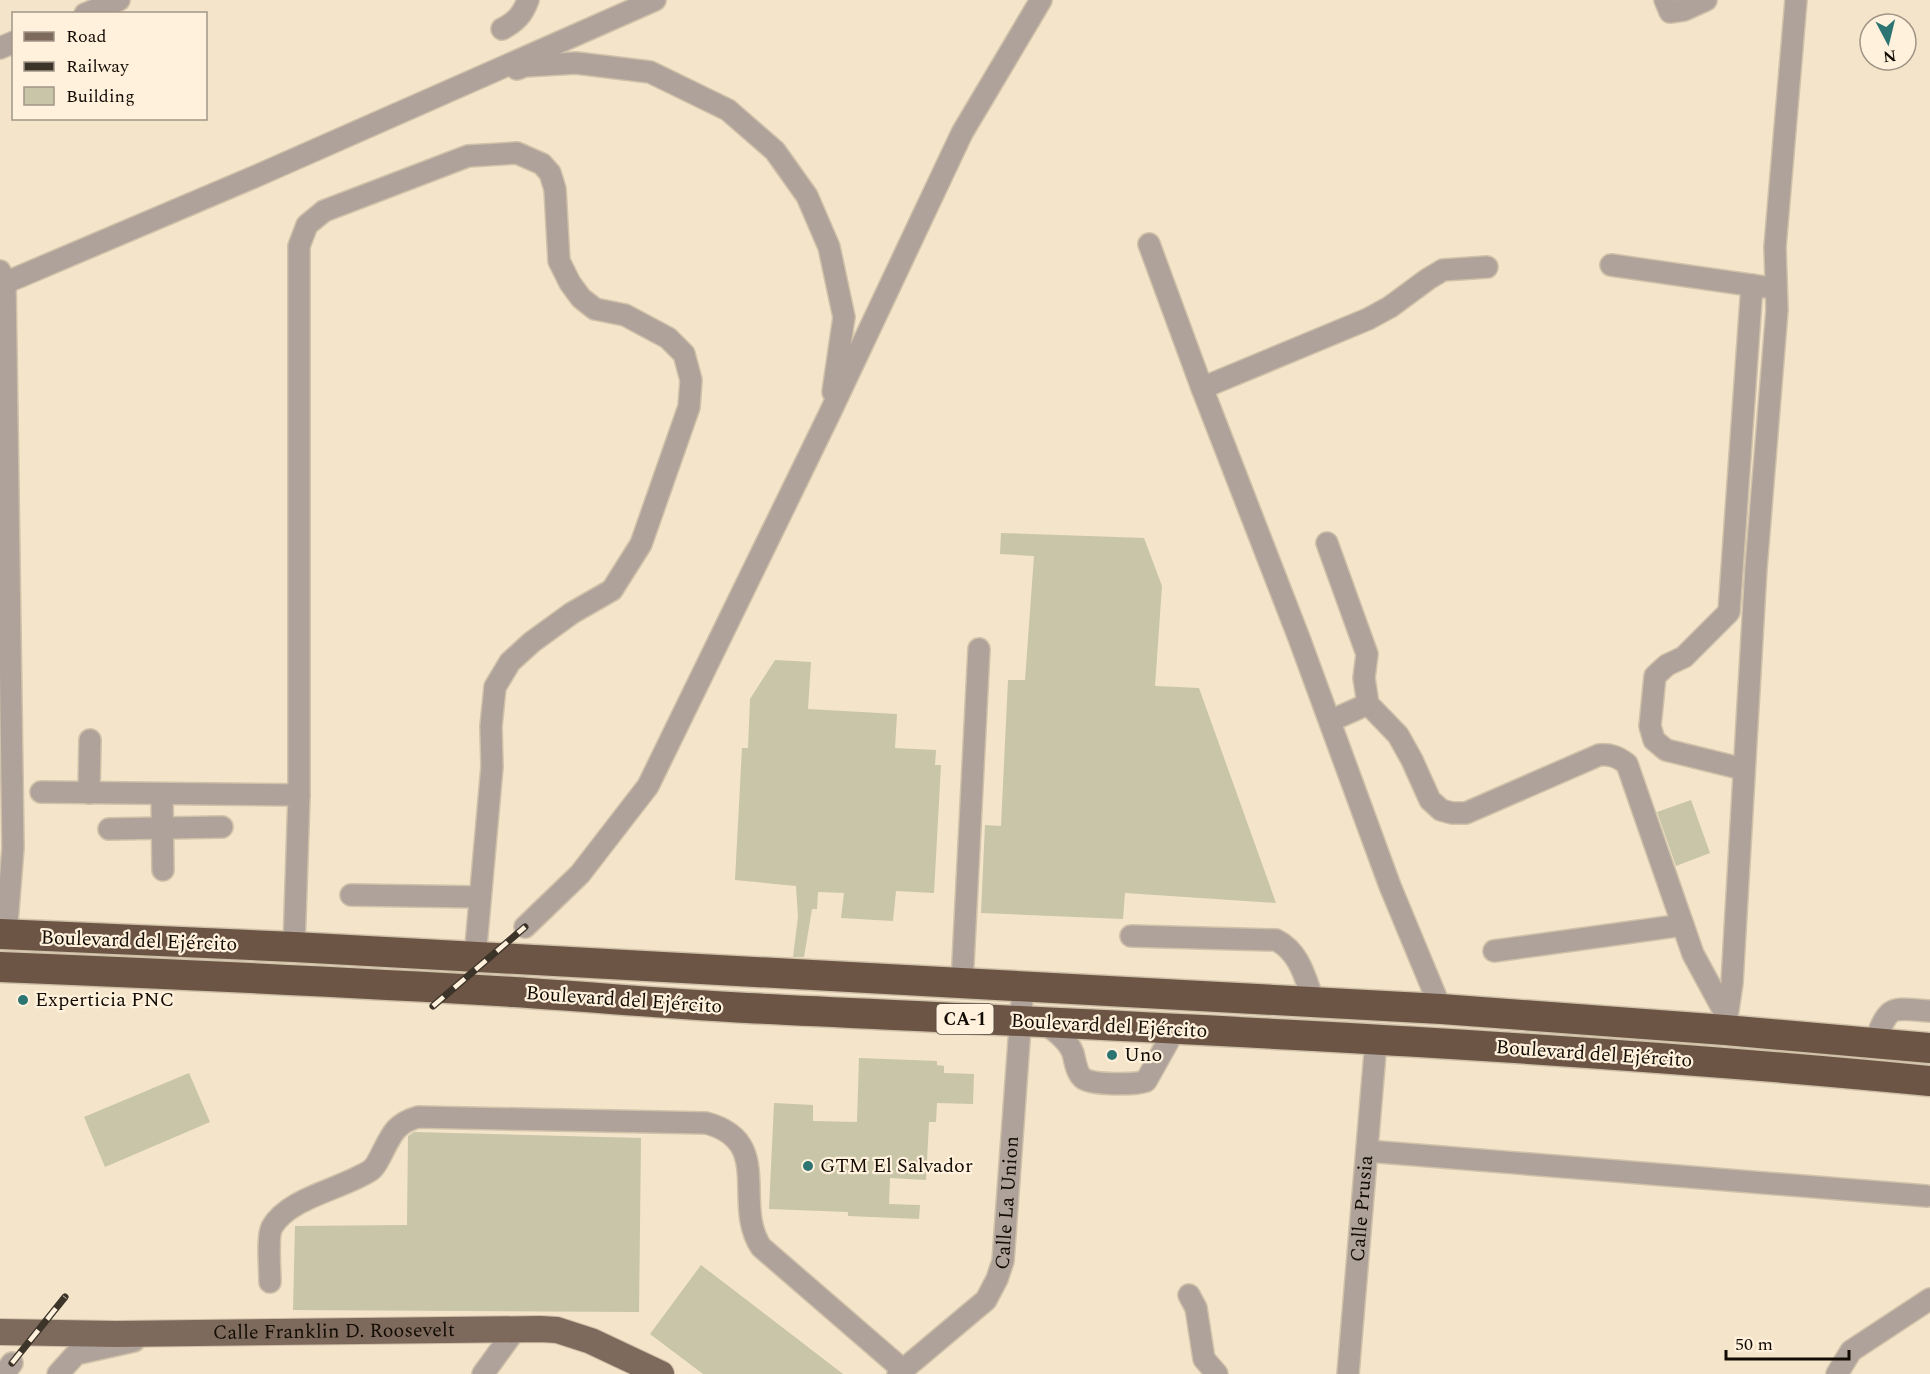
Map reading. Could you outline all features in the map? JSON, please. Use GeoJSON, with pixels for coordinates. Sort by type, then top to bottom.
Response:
{"type":"FeatureCollection","features":[{"type":"Feature","properties":{"kind":"highway","name":"Boulevard del Ejército"},"geometry":{"type":"LineString","coordinates":[[3,935],[294,947],[1441,1009],[1726,1022],[1874,1043],[1930,1048]]}},
{"type":"Feature","properties":{"kind":"highway"},"geometry":{"type":"LineString","coordinates":[[60,969],[68,966],[74,957],[72,944],[63,937]]}},
{"type":"Feature","properties":{"kind":"highway"},"geometry":{"type":"LineString","coordinates":[[139,973],[129,965],[126,959],[129,949],[141,940]]}},
{"type":"Feature","properties":{"kind":"highway","name":"Boulevard del Ejército"},"geometry":{"type":"LineString","coordinates":[[0,967],[516,992],[724,1007],[1597,1053],[1775,1066],[1930,1081]]}},
{"type":"Feature","properties":{"kind":"highway"},"geometry":{"type":"LineString","coordinates":[[993,985],[1009,992],[1013,1008],[1007,1016],[1019,1021]]}},
{"type":"Feature","properties":{"kind":"highway"},"geometry":{"type":"LineString","coordinates":[[1098,1025],[1084,1009],[1085,1002],[1102,990]]}},
{"type":"Feature","properties":{"kind":"main road","name":"Calle Franklin D. Roosevelt"},"geometry":{"type":"LineString","coordinates":[[0,1332],[558,1330],[591,1341],[661,1374]]}},
{"type":"Feature","properties":{"kind":"street"},"geometry":{"type":"LineString","coordinates":[[90,12],[119,0]]}},
{"type":"Feature","properties":{"kind":"street"},"geometry":{"type":"LineString","coordinates":[[502,29],[515,23],[525,9],[528,0]]}},
{"type":"Feature","properties":{"kind":"street"},"geometry":{"type":"LineString","coordinates":[[3,935],[13,848],[2,279],[254,177],[655,0]]}},
{"type":"Feature","properties":{"kind":"street"},"geometry":{"type":"LineString","coordinates":[[525,927],[580,874],[648,786],[830,415],[962,133],[1041,0]]}},
{"type":"Feature","properties":{"kind":"street"},"geometry":{"type":"LineString","coordinates":[[1665,0],[1670,12],[1676,12],[1706,0]]}},
{"type":"Feature","properties":{"kind":"street"},"geometry":{"type":"LineString","coordinates":[[1726,1022],[1731,983],[1756,568],[1777,310],[1775,247],[1796,0]]}},
{"type":"Feature","properties":{"kind":"street"},"geometry":{"type":"LineString","coordinates":[[459,86],[525,66],[576,63],[650,72],[728,110],[775,151],[807,196],[829,247],[844,316],[830,415]]}},
{"type":"Feature","properties":{"kind":"street"},"geometry":{"type":"LineString","coordinates":[[294,947],[299,795],[298,246],[307,225],[324,211],[468,156],[518,153],[542,164],[550,173],[555,189],[559,261],[580,298],[595,309],[625,315],[668,338],[684,354],[691,380],[689,407],[641,544],[612,590],[572,613],[532,642],[510,662],[495,687],[491,726],[492,767],[475,957]]}},
{"type":"Feature","properties":{"kind":"street"},"geometry":{"type":"LineString","coordinates":[[1149,244],[1330,721],[1390,886],[1441,1009]]}},
{"type":"Feature","properties":{"kind":"street"},"geometry":{"type":"LineString","coordinates":[[1611,265],[1776,288]]}},
{"type":"Feature","properties":{"kind":"street"},"geometry":{"type":"LineString","coordinates":[[1202,388],[1368,319],[1390,307],[1443,270],[1487,267]]}},
{"type":"Feature","properties":{"kind":"street"},"geometry":{"type":"LineString","coordinates":[[1743,770],[1666,750],[1654,740],[1650,726],[1656,676],[1667,664],[1684,657],[1729,612],[1752,285]]}},
{"type":"Feature","properties":{"kind":"street"},"geometry":{"type":"LineString","coordinates":[[1327,543],[1367,654],[1364,678],[1368,705],[1398,735],[1430,800],[1441,810],[1466,813],[1599,755],[1610,754],[1627,764],[1693,954],[1726,1022]]}},
{"type":"Feature","properties":{"kind":"street"},"geometry":{"type":"LineString","coordinates":[[962,983],[979,649]]}},
{"type":"Feature","properties":{"kind":"street"},"geometry":{"type":"LineString","coordinates":[[1330,721],[1368,705]]}},
{"type":"Feature","properties":{"kind":"street"},"geometry":{"type":"LineString","coordinates":[[89,793],[90,740]]}},
{"type":"Feature","properties":{"kind":"street"},"geometry":{"type":"LineString","coordinates":[[41,792],[299,795]]}},
{"type":"Feature","properties":{"kind":"street"},"geometry":{"type":"LineString","coordinates":[[162,794],[164,870]]}},
{"type":"Feature","properties":{"kind":"street"},"geometry":{"type":"LineString","coordinates":[[109,829],[222,828]]}},
{"type":"Feature","properties":{"kind":"street"},"geometry":{"type":"LineString","coordinates":[[351,895],[479,897]]}},
{"type":"Feature","properties":{"kind":"street"},"geometry":{"type":"LineString","coordinates":[[1494,951],[1683,925]]}},
{"type":"Feature","properties":{"kind":"street"},"geometry":{"type":"LineString","coordinates":[[1131,936],[1276,940],[1288,946],[1299,962],[1314,1002]]}},
{"type":"Feature","properties":{"kind":"street","name":"Calle La Union"},"geometry":{"type":"LineString","coordinates":[[900,1372],[986,1299],[997,1280],[1003,1261],[1023,986]]}},
{"type":"Feature","properties":{"kind":"street"},"geometry":{"type":"LineString","coordinates":[[1874,1043],[1884,1018],[1890,1012],[1901,1009],[1930,1011]]}},
{"type":"Feature","properties":{"kind":"street"},"geometry":{"type":"LineString","coordinates":[[1019,1021],[1070,1046],[1083,1079],[1093,1081],[1138,1084],[1146,1081],[1169,1040]]}},
{"type":"Feature","properties":{"kind":"street","name":"Calle Prusia"},"geometry":{"type":"LineString","coordinates":[[1348,1374],[1376,1041]]}},
{"type":"Feature","properties":{"kind":"street"},"geometry":{"type":"LineString","coordinates":[[270,1282],[270,1229],[281,1216],[295,1206],[374,1168],[392,1135],[404,1121],[418,1118],[706,1123],[719,1126],[736,1137],[744,1152],[749,1174],[750,1224],[754,1236],[768,1256],[900,1372]]}},
{"type":"Feature","properties":{"kind":"street"},"geometry":{"type":"LineString","coordinates":[[1367,1151],[1927,1196]]}},
{"type":"Feature","properties":{"kind":"street"},"geometry":{"type":"LineString","coordinates":[[1189,1295],[1196,1308],[1204,1359],[1218,1374]]}},
{"type":"Feature","properties":{"kind":"street"},"geometry":{"type":"LineString","coordinates":[[1837,1374],[1851,1351],[1930,1299]]}},
{"type":"Feature","properties":{"kind":"street"},"geometry":{"type":"LineString","coordinates":[[483,1374],[515,1330]]}},
{"type":"Feature","properties":{"kind":"street"},"geometry":{"type":"LineString","coordinates":[[58,1374],[76,1354],[168,1333]]}},
{"type":"Feature","properties":{"kind":"building"},"geometry":{"type":"Polygon","coordinates":[[[1001,533],[1144,538],[1162,586],[1155,686],[1199,688],[1276,903],[1125,893],[1123,919],[981,913],[985,825],[1001,826],[1008,680],[1025,680],[1034,556],[1000,554],[1001,533]]]}},
{"type":"Feature","properties":{"kind":"building"},"geometry":{"type":"Polygon","coordinates":[[[775,660],[811,662],[808,709],[897,714],[895,748],[936,750],[935,765],[941,765],[934,893],[896,891],[893,921],[841,918],[844,893],[818,892],[817,909],[812,909],[804,957],[793,957],[798,917],[796,886],[735,880],[742,748],[748,748],[750,699],[775,660]]]}},
{"type":"Feature","properties":{"kind":"building"},"geometry":{"type":"Polygon","coordinates":[[[1691,800],[1710,853],[1676,866],[1657,812],[1691,800]]]}},
{"type":"Feature","properties":{"kind":"building"},"geometry":{"type":"Polygon","coordinates":[[[859,1058],[937,1061],[937,1065],[944,1066],[944,1073],[974,1074],[973,1104],[937,1103],[936,1122],[929,1122],[926,1180],[890,1178],[889,1204],[920,1205],[919,1219],[848,1216],[848,1212],[769,1209],[774,1103],[813,1105],[813,1121],[857,1122],[859,1058]]]}},
{"type":"Feature","properties":{"kind":"building"},"geometry":{"type":"Polygon","coordinates":[[[189,1073],[210,1122],[105,1167],[84,1117],[189,1073]]]}},
{"type":"Feature","properties":{"kind":"building"},"geometry":{"type":"Polygon","coordinates":[[[414,1132],[641,1138],[639,1312],[293,1310],[295,1226],[407,1225],[408,1136],[414,1132]]]}},
{"type":"Feature","properties":{"kind":"building"},"geometry":{"type":"Polygon","coordinates":[[[701,1265],[843,1374],[703,1374],[650,1334],[701,1265]]]}},
{"type":"Feature","properties":{"kind":"railway"},"geometry":{"type":"LineString","coordinates":[[433,1006],[525,927]]}},
{"type":"Feature","properties":{"kind":"railway"},"geometry":{"type":"LineString","coordinates":[[12,1363],[65,1297]]}},
{"type":"Feature","properties":{"kind":"place","name":"Experticia PNC"},"geometry":{"type":"Point","coordinates":[23,1000]}},
{"type":"Feature","properties":{"kind":"place","name":"Uno"},"geometry":{"type":"Point","coordinates":[1112,1055]}},
{"type":"Feature","properties":{"kind":"place","name":"GTM El Salvador"},"geometry":{"type":"Point","coordinates":[808,1166]}}]}
